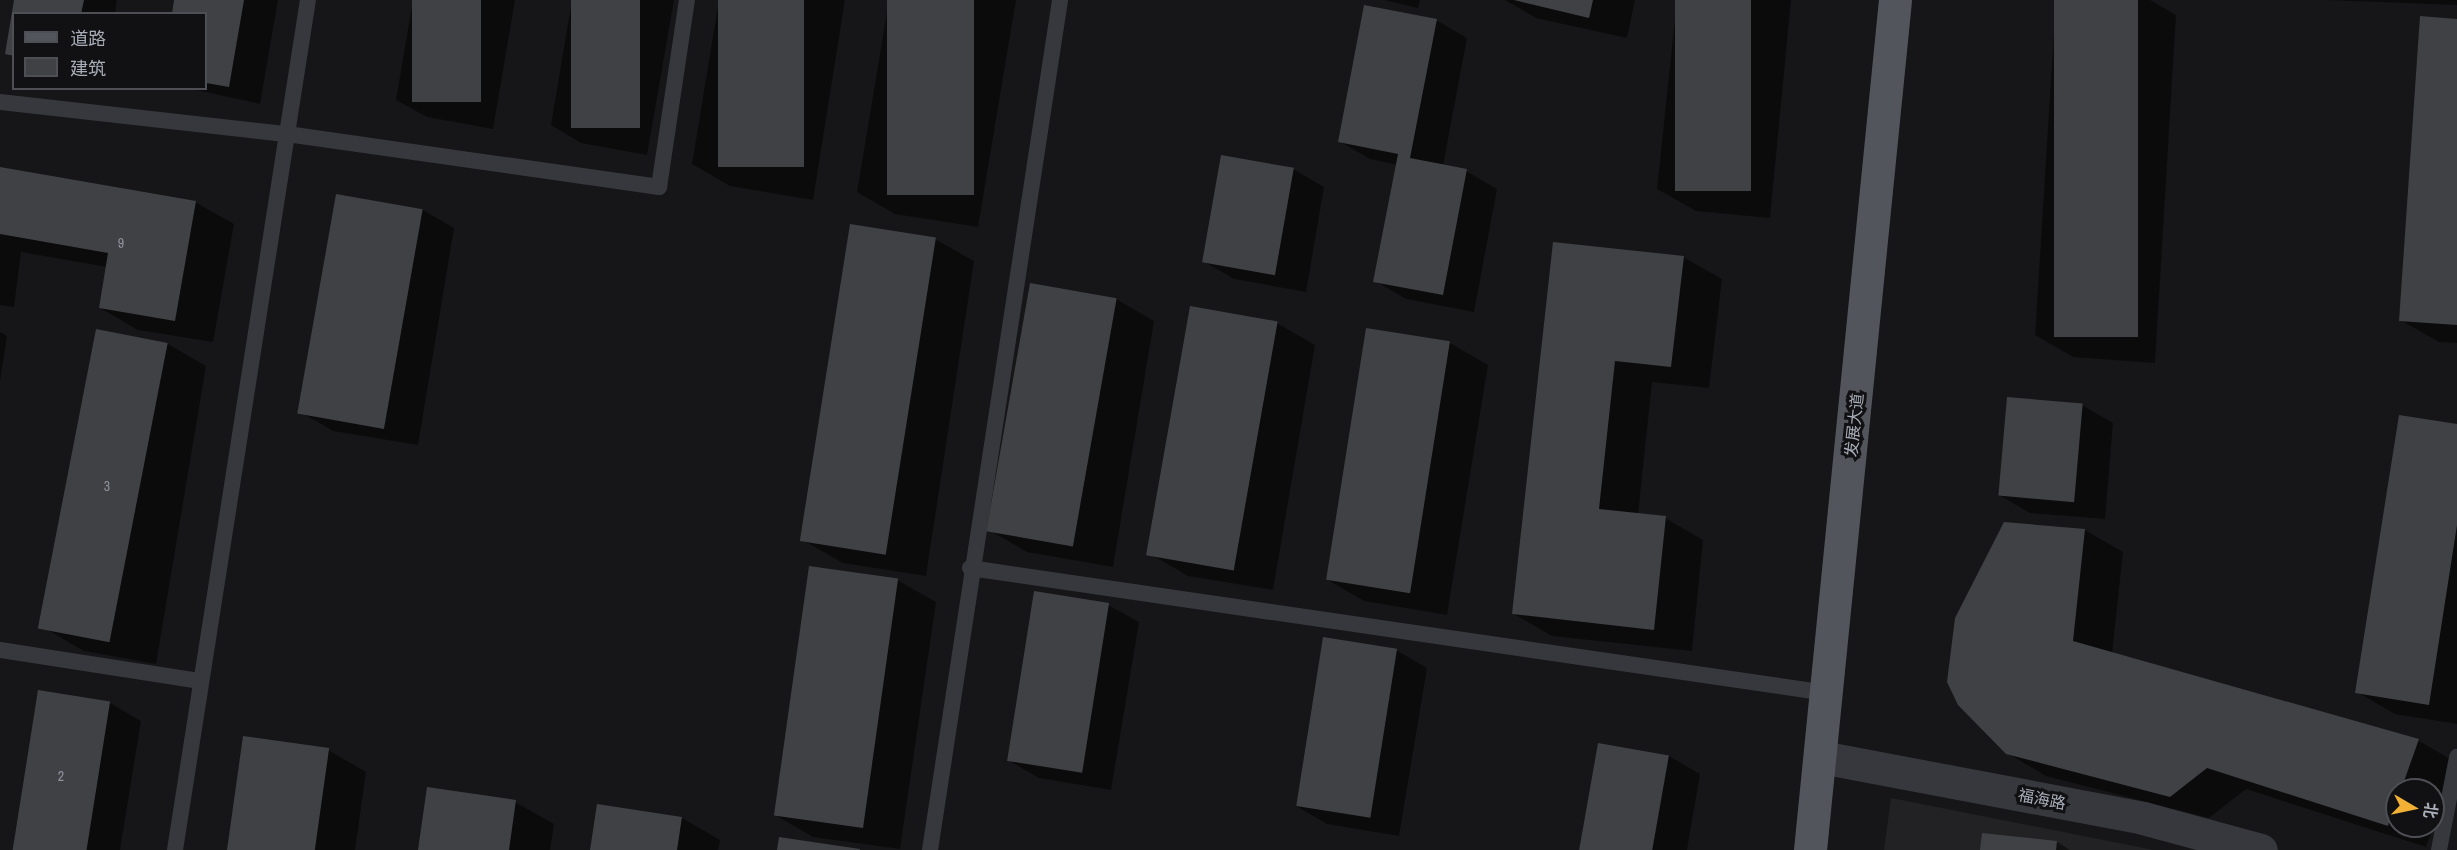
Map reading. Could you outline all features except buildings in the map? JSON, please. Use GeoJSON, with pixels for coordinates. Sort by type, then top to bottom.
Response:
{"type":"FeatureCollection","features":[{"type":"Feature","properties":{"kind":"main road","name":"发展大道"},"geometry":{"type":"LineString","coordinates":[[1810,850],[1896,0]]}},
{"type":"Feature","properties":{"kind":"street","name":"福海路"},"geometry":{"type":"LineString","coordinates":[[1821,757],[2143,818],[2260,850]]}},
{"type":"Feature","properties":{"kind":"lane"},"geometry":{"type":"LineString","coordinates":[[175,850],[308,0]]}},
{"type":"Feature","properties":{"kind":"lane"},"geometry":{"type":"LineString","coordinates":[[0,102],[287,134],[659,187],[687,0]]}},
{"type":"Feature","properties":{"kind":"lane"},"geometry":{"type":"LineString","coordinates":[[930,850],[970,568],[1060,0]]}},
{"type":"Feature","properties":{"kind":"lane"},"geometry":{"type":"LineString","coordinates":[[970,568],[1827,693]]}},
{"type":"Feature","properties":{"kind":"lane"},"geometry":{"type":"LineString","coordinates":[[0,650],[201,681]]}},
{"type":"Feature","properties":{"kind":"lane"},"geometry":{"type":"LineString","coordinates":[[2439,850],[2457,757]]}},
{"type":"Feature","properties":{"kind":"shaded area"},"geometry":{"type":"Polygon","coordinates":[[[1891,798],[2149,849],[2152,850],[1884,850],[1891,798]]]}}]}
